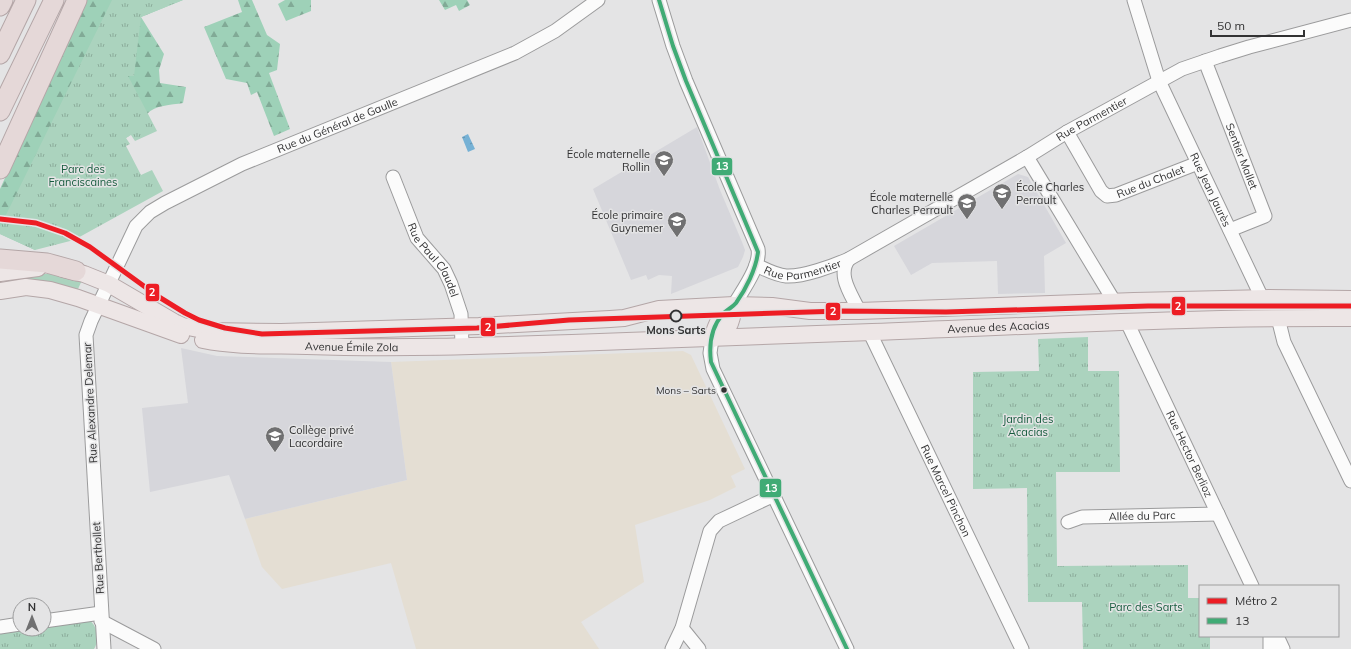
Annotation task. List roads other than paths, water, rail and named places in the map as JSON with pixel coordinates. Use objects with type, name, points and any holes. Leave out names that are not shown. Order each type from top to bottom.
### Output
[{"type":"highway","points":[[0,6],[3,0]]},
{"type":"highway","points":[[0,54],[26,0]]},
{"type":"highway","points":[[0,110],[54,0]]},
{"type":"highway","points":[[0,169],[77,0]]},
{"type":"highway","points":[[0,259],[47,263],[76,271]]},
{"type":"main road","name":"Avenue Émile Zola","points":[[0,273],[22,269],[47,268],[76,271],[109,284],[174,322],[183,326],[208,331],[257,332],[462,326],[616,319],[659,309],[734,305]]},
{"type":"main road","name":"Avenue Émile Zola","points":[[0,279],[22,269]]},
{"type":"main road","name":"Avenue Émile Zola","points":[[0,291],[20,288],[44,289],[70,296],[169,331],[210,341],[230,343],[365,348],[712,339]]},
{"type":"main road","name":"Avenue des Acacias","points":[[734,305],[772,306],[810,311],[859,311],[1114,301],[1263,298],[1351,299]]},
{"type":"main road","name":"Rue Jean Jaurès","points":[[1263,298],[1272,318]]},
{"type":"main road","points":[[1114,301],[1127,322]]},
{"type":"main road","points":[[712,339],[716,324],[721,316],[734,305]]},
{"type":"main road","points":[[859,311],[870,332]]},
{"type":"main road","name":"Avenue des Acacias","points":[[712,339],[1127,322],[1272,318],[1351,318]]},
{"type":"street","name":"Rue du Général de Gaulle","points":[[99,306],[136,226],[150,212],[164,203],[265,154],[514,53],[562,27],[598,0]]},
{"type":"street","points":[[659,0],[673,46],[686,81],[758,249],[756,265],[734,305]]},
{"type":"street","name":"Rue Jean Jaurès","points":[[1134,0],[1159,81],[1263,298]]},
{"type":"street","name":"Rue Parmentier","points":[[756,265],[780,275],[792,276],[833,266],[849,259],[1027,157],[1067,132],[1159,81],[1182,70],[1204,61],[1249,47],[1351,20]]},
{"type":"street","name":"Sentier Mallet","points":[[1204,61],[1265,216],[1230,230]]},
{"type":"street","name":"Rue du Chalet","points":[[1067,132],[1101,191],[1107,196],[1116,195],[1198,163]]},
{"type":"street","points":[[1027,157],[1114,301]]},
{"type":"street","name":"Rue Paul Claudel","points":[[393,177],[417,238],[444,269],[458,301],[461,314],[462,346]]},
{"type":"street","name":"Rue Parmentier","points":[[849,259],[844,267],[843,275],[859,311]]},
{"type":"street","name":"Rue Alexandre Delemar","points":[[96,503],[86,336],[91,321],[99,306]]},
{"type":"street","name":"Rue Jean Jaurès","points":[[1272,318],[1351,481]]},
{"type":"street","name":"Rue Hector Berlioz","points":[[1127,322],[1252,585]]},
{"type":"street","name":"Rue Marcel Pinchon","points":[[870,332],[1022,649]]},
{"type":"street","points":[[712,339],[710,353],[713,369],[847,649]]},
{"type":"street","points":[[672,649],[682,628],[710,531],[719,521],[774,495]]},
{"type":"street","name":"Rue Berthollet","points":[[96,503],[101,617],[104,649]]},
{"type":"street","name":"Allée du Parc","points":[[1068,522],[1082,517],[1218,514]]},
{"type":"street","points":[[52,620],[101,617],[154,649]]},
{"type":"street","points":[[0,627],[12,625]]},
{"type":"street","points":[[682,628],[699,649]]},
{"type":"street","points":[[1270,637],[1270,649]]},
{"type":"street","points":[[1277,637],[1283,649]]},
{"type":"water","points":[[468,134],[475,149],[468,152],[462,137]]},
{"type":"metro line","name":"2","points":[[0,219],[36,223],[65,233],[90,247],[159,297],[185,313],[199,320],[225,328],[262,334],[477,328],[569,320],[841,311],[946,312],[1148,306],[1351,306]]},
{"type":"place","name":"École maternelle Rollin","points":[[664,177]]},
{"type":"place","name":"École Charles Perrault","points":[[1002,210]]},
{"type":"place","name":"École maternelle Charles Perrault","points":[[967,220]]},
{"type":"place","name":"École primaire Guynemer","points":[[677,238]]},
{"type":"place","name":"Mons Sarts","points":[[676,316]]},
{"type":"place","name":"Mons – Sarts","points":[[724,390]]},
{"type":"place","name":"Collège privé Lacordaire","points":[[275,453]]},
{"type":"park label","name":"Parc des Franciscaines","points":[[83,175]]},
{"type":"park label","name":"Jardin des Acacias","points":[[1028,425]]},
{"type":"park label","name":"Parc des Sarts","points":[[1146,607]]}]
